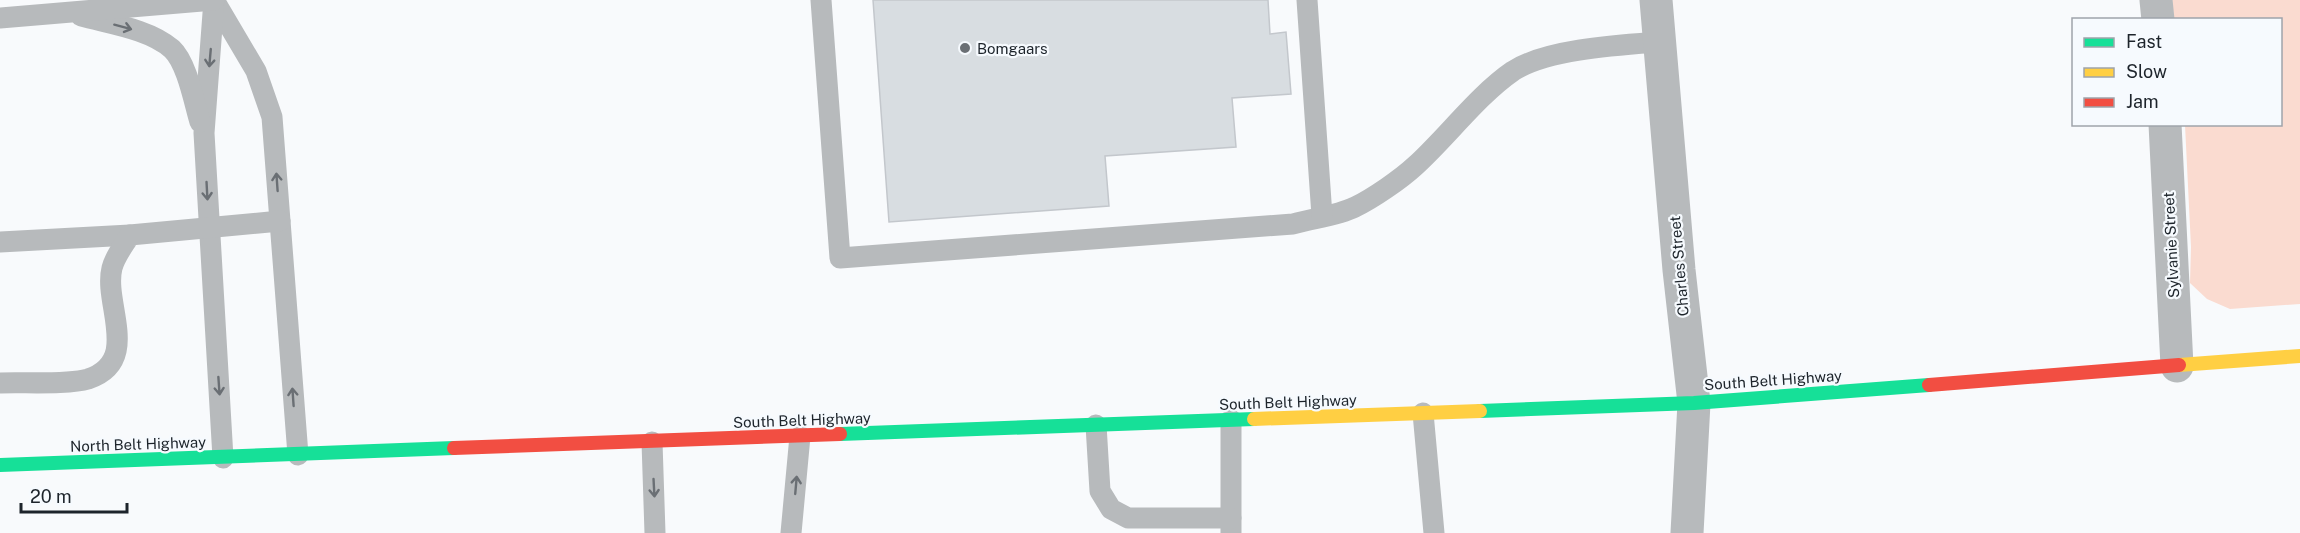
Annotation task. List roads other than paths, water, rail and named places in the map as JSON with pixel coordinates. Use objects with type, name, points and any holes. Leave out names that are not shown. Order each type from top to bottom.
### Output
[{"type":"main road","name":"South Belt Highway","points":[[276,456],[1694,403],[2300,356]]},
{"type":"main road","name":"North Belt Highway","points":[[0,465],[276,456]]},
{"type":"street","name":"Charles Street","points":[[1656,0],[1679,270],[1694,403],[1687,533]]},
{"type":"street","points":[[2156,0],[2158,18]]},
{"type":"street","name":"Sylvanie Street","points":[[2165,126],[2177,366]]},
{"type":"lane","points":[[0,18],[214,0]]},
{"type":"lane","points":[[214,0],[204,133],[223,458]]},
{"type":"lane","points":[[214,0],[256,71],[272,117],[298,455]]},
{"type":"lane","points":[[821,0],[840,258],[1293,224],[1354,207],[1414,167],[1467,113],[1514,71],[1552,57],[1594,48],[1660,42]]},
{"type":"lane","points":[[1307,0],[1322,216]]},
{"type":"lane","points":[[66,12],[142,33],[173,50],[186,73],[204,133]]},
{"type":"lane","points":[[0,242],[130,235],[280,221]]},
{"type":"lane","points":[[0,383],[87,379],[103,370],[115,358],[117,340],[112,270],[130,235]]},
{"type":"lane","points":[[1424,413],[1434,533]]},
{"type":"lane","points":[[1096,425],[1100,490],[1111,508],[1128,518],[1231,525],[1231,420]]},
{"type":"lane","points":[[791,533],[800,436]]},
{"type":"lane","points":[[652,442],[656,533]]},
{"type":"place","name":"Bomgaars","points":[[965,48]]}]
